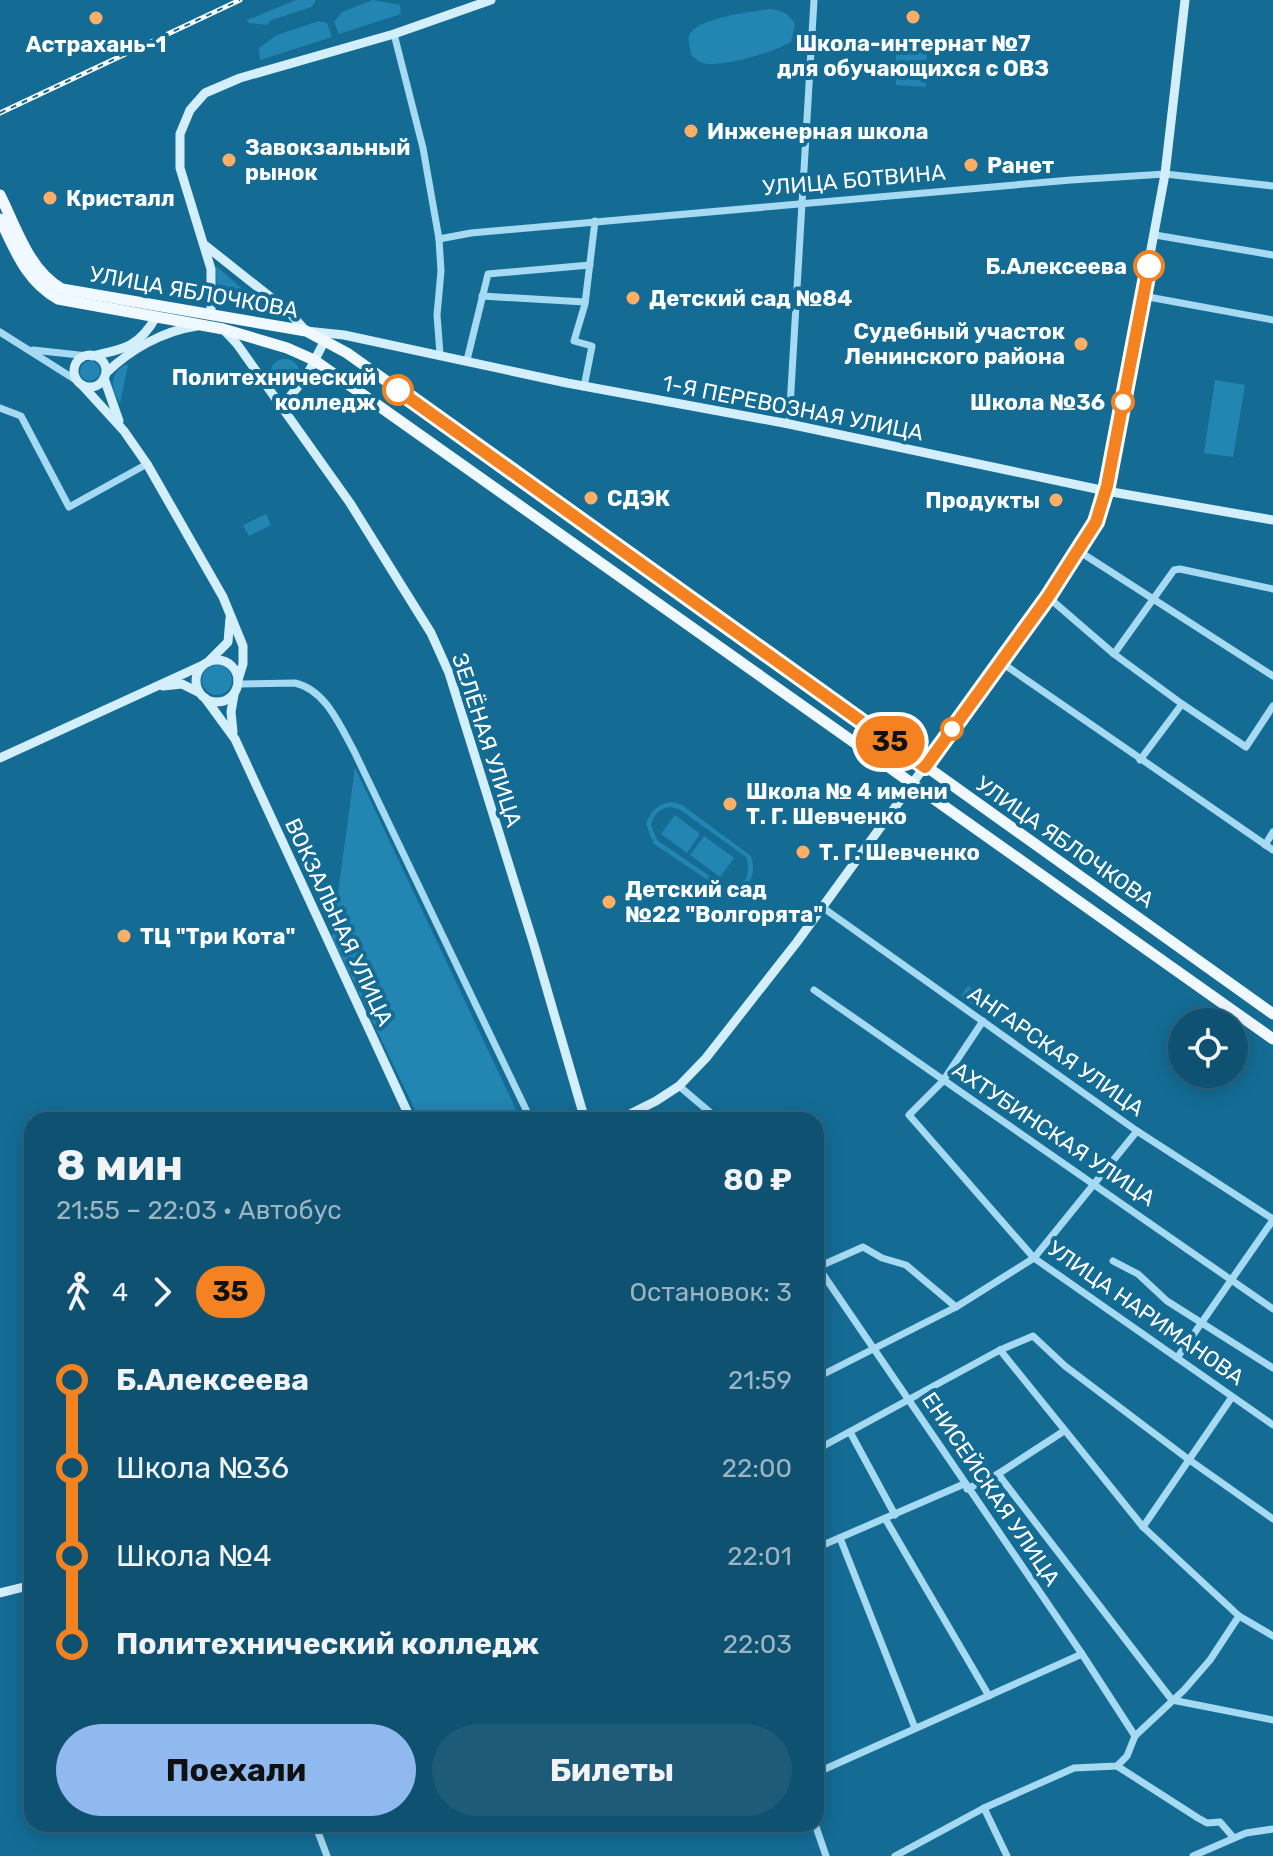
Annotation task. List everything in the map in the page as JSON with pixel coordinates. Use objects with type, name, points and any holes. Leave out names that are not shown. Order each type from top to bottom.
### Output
[{"type":"main road","points":[[211,313],[211,269],[180,168],[180,134],[190,110],[205,93],[240,78],[394,34],[491,0]]},
{"type":"main road","points":[[634,1112],[679,1086],[706,1058],[1002,663],[1096,522],[1106,491],[1155,235],[1185,0]]},
{"type":"main road","name":"УЛИЦА ЯБЛОЧКОВА","points":[[0,195],[32,259],[50,282],[74,291],[306,331],[347,353],[1273,1014]]},
{"type":"main road","name":"УЛИЦА ЯБЛОЧКОВА","points":[[0,219],[22,264],[44,291],[72,302],[223,329],[287,348],[314,360],[1273,1039]]},
{"type":"main road","points":[[206,246],[288,311],[306,331]]},
{"type":"main road","points":[[139,314],[143,336]]},
{"type":"main road","points":[[124,431],[81,384],[75,375],[75,366],[80,359],[127,347],[143,336],[156,317]]},
{"type":"main road","points":[[81,384],[95,387],[129,353],[167,333],[206,325]]},
{"type":"main road","name":"ЗЕЛЁНАЯ УЛИЦА","points":[[223,329],[350,503],[431,633],[449,673],[583,1112]]},
{"type":"main road","name":"1-Я ПЕРЕВОЗНАЯ УЛИЦА","points":[[306,331],[344,335],[440,354],[584,387],[789,424],[1106,491],[1273,520]]},
{"type":"main road","points":[[282,406],[294,393],[325,340]]},
{"type":"main road","points":[[90,356],[101,360],[112,405],[124,431]]},
{"type":"main road","name":"ВОКЗАЛЬНАЯ УЛИЦА","points":[[124,431],[147,464],[230,611],[243,646],[243,664],[231,719],[235,739]]},
{"type":"main road","points":[[203,696],[196,682],[205,664],[228,642],[230,611]]},
{"type":"main road","points":[[0,758],[205,664],[217,660],[235,670],[237,685],[223,701],[214,702],[184,684],[156,687]]},
{"type":"main road","name":"ВОКЗАЛЬНАЯ УЛИЦА","points":[[203,696],[235,739],[407,1112]]},
{"type":"main road","points":[[0,1593],[24,1587]]},
{"type":"street","points":[[789,424],[814,0]]},
{"type":"street","points":[[394,34],[423,148],[439,239],[441,271],[437,315],[440,354]]},
{"type":"street","name":"УЛИЦА БОТВИНА","points":[[439,239],[471,233],[802,202],[1165,174],[1273,186]]},
{"type":"street","points":[[584,387],[592,346],[574,341],[585,302],[595,221]]},
{"type":"street","points":[[1155,235],[1273,255]]},
{"type":"street","points":[[467,360],[488,274],[590,265]]},
{"type":"street","points":[[482,296],[585,302]]},
{"type":"street","points":[[1143,296],[1273,320]]},
{"type":"street","points":[[0,332],[81,384]]},
{"type":"street","points":[[30,350],[90,356]]},
{"type":"street","points":[[0,408],[21,416],[69,507],[147,464]]},
{"type":"street","points":[[1077,550],[1273,676]]},
{"type":"street","points":[[1114,654],[1174,570],[1273,589]]},
{"type":"street","points":[[1048,597],[1114,654],[1246,747],[1273,706]]},
{"type":"street","points":[[1002,663],[1273,850]]},
{"type":"street","points":[[237,685],[304,685],[332,713],[354,751],[527,1112]]},
{"type":"street","points":[[1140,760],[1182,704]]},
{"type":"street","points":[[1265,845],[1273,832]]},
{"type":"street","name":"АНГАРСКАЯ УЛИЦА","points":[[822,907],[1137,1131],[1273,1220]]},
{"type":"street","name":"АХТУБИНСКАЯ УЛИЦА","points":[[814,990],[1273,1309]]},
{"type":"street","points":[[943,1081],[983,1021]]},
{"type":"street","name":"УЛИЦА НАРИМАНОВА","points":[[943,1081],[909,1115],[1034,1258],[1273,1425]]},
{"type":"street","points":[[679,1086],[710,1112]]},
{"type":"street","points":[[824,1374],[956,1307],[1034,1258],[1137,1131]]},
{"type":"street","points":[[1177,1358],[1273,1220]]},
{"type":"street","points":[[824,1263],[863,1247],[882,1258],[906,1265],[956,1307]]},
{"type":"street","points":[[1113,1261],[1138,1274],[1167,1301],[1273,1368]]},
{"type":"street","name":"ЕНИСЕЙСКАЯ УЛИЦА","points":[[824,1276],[1135,1736]]},
{"type":"street","points":[[824,1446],[1000,1350],[1033,1336],[1065,1366],[1273,1519]]},
{"type":"street","points":[[1000,1350],[1143,1527],[1239,1616],[1273,1636]]},
{"type":"street","points":[[1143,1527],[1232,1397]]},
{"type":"street","points":[[824,1545],[998,1474],[1064,1431]]},
{"type":"street","points":[[850,1432],[895,1515]]},
{"type":"street","points":[[998,1474],[1172,1700],[1273,1720]]},
{"type":"street","points":[[886,1520],[989,1696]]},
{"type":"street","points":[[840,1538],[915,1728]]},
{"type":"street","points":[[1117,1766],[1127,1756],[1135,1736],[1210,1660],[1239,1616]]},
{"type":"street","points":[[824,1769],[1082,1654]]},
{"type":"street","points":[[895,1856],[984,1808],[1074,1768],[1117,1766],[1207,1823],[1220,1822],[1233,1837]]},
{"type":"street","points":[[984,1808],[1007,1856]]},
{"type":"street","points":[[1193,1856],[1233,1837],[1273,1829]]},
{"type":"street","points":[[318,1832],[327,1856]]},
{"type":"street","points":[[818,1832],[826,1856]]},
{"type":"shaded area","points":[[296,0],[316,0],[312,7],[271,20],[267,25],[249,23],[247,20]]},
{"type":"shaded area","points":[[373,0],[400,5],[401,14],[339,34],[334,22],[342,12]]},
{"type":"shaded area","points":[[769,9],[784,13],[795,24],[791,42],[761,54],[722,63],[703,63],[692,56],[689,36],[693,30],[712,20]]},
{"type":"shaded area","points":[[319,21],[327,23],[332,37],[260,60],[259,48],[277,35]]},
{"type":"shaded area","points":[[902,46],[927,47],[926,87],[896,85],[896,55]]},
{"type":"shaded area","points":[[216,266],[247,293],[217,289]]},
{"type":"shaded area","points":[[285,359],[291,360],[299,368],[299,380],[291,388],[285,389],[279,388],[271,380],[270,374],[271,368],[279,360]]},
{"type":"shaded area","points":[[90,361],[97,364],[100,371],[97,378],[90,381],[83,378],[80,371],[83,364]]},
{"type":"shaded area","points":[[128,365],[120,403],[113,382],[116,372]]},
{"type":"shaded area","points":[[1215,380],[1245,385],[1233,457],[1204,453]]},
{"type":"shaded area","points":[[266,514],[271,525],[249,536],[243,525]]},
{"type":"shaded area","points":[[217,665],[223,666],[231,674],[231,686],[223,694],[217,695],[211,694],[203,686],[202,680],[203,674],[211,666]]},
{"type":"shaded area","points":[[355,768],[517,1112],[416,1112],[332,937]]},
{"type":"shaded area","points":[[672,802],[682,805],[751,856],[752,876],[746,886],[727,893],[654,844],[646,824],[655,809]],"holes":[[[667,808],[679,809],[746,857],[748,874],[743,882],[727,888],[657,840],[651,825],[655,815]]]},
{"type":"shaded area","points":[[675,815],[700,834],[687,853],[661,834]]},
{"type":"shaded area","points":[[704,836],[734,858],[720,877],[690,855]]},
{"type":"shaded area","points":[[968,986],[992,1002],[985,1013],[961,996]]},
{"type":"railway","points":[[0,113],[240,0]]},
{"type":"bus line","name":"35","points":[[398,390],[925,767],[1002,663],[1096,522],[1107,486],[1149,266]]},
{"type":"place","name":"Школа-интернат №7 для обучающихся с ОВЗ","points":[[913,17]]},
{"type":"place","name":"Астрахань-1","points":[[96,18]]},
{"type":"place","name":"Инженерная школа","points":[[691,131]]},
{"type":"place","name":"Завокзальный рынок","points":[[229,160]]},
{"type":"place","name":"Ранет","points":[[971,165]]},
{"type":"place","name":"Кристалл","points":[[50,198]]},
{"type":"place","name":"Б.Алексеева","points":[[1149,266]]},
{"type":"place","name":"Детский сад №84","points":[[633,298]]},
{"type":"place","name":"Судебный участок Ленинского района","points":[[1081,344]]},
{"type":"place","name":"Политехнический колледж","points":[[398,390]]},
{"type":"place","name":"Школа №36","points":[[1123,402]]},
{"type":"place","name":"СДЭК","points":[[591,498]]},
{"type":"place","name":"Продукты","points":[[1056,500]]},
{"type":"place","name":"Школа № 4 имени Т. Г. Шевченко","points":[[730,804]]},
{"type":"place","name":"Т. Г. Шевченко","points":[[803,852]]},
{"type":"place","name":"Детский сад №22 \"Волгорята\"","points":[[609,902]]},
{"type":"place","name":"ТЦ \"Три Кота\"","points":[[124,936]]}]
